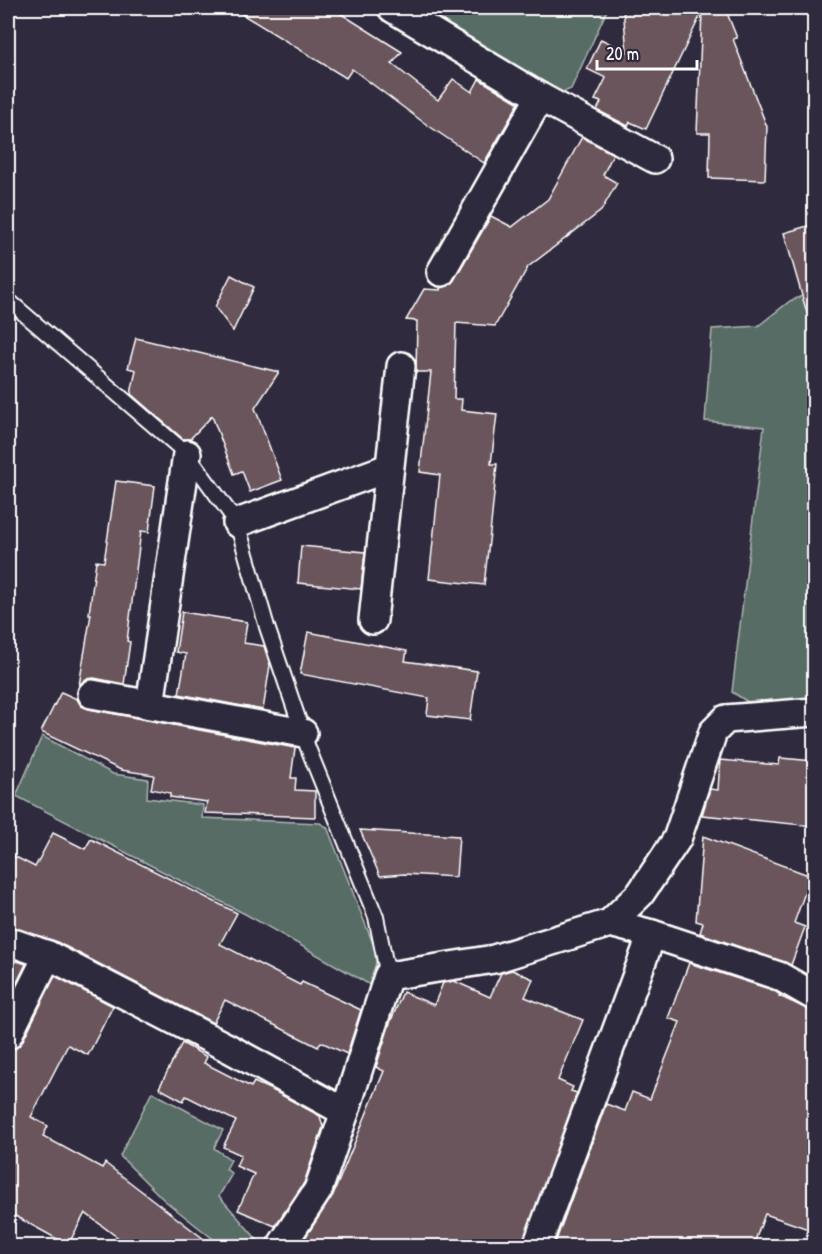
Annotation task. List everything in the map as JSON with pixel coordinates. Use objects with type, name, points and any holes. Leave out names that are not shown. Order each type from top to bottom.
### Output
[{"type":"street","points":[[392,8],[540,97],[655,159]]},
{"type":"street","points":[[441,272],[540,97]]},
{"type":"street","points":[[373,620],[401,366]]},
{"type":"street","points":[[150,705],[187,454]]},
{"type":"street","points":[[237,523],[388,468]]},
{"type":"street","points":[[92,694],[303,734]]},
{"type":"street","points":[[281,1246],[318,1190],[388,976],[494,959],[610,923],[640,894],[677,839],[713,732],[726,719],[814,712]]},
{"type":"street","points":[[610,923],[652,934],[779,976],[814,996]]},
{"type":"street","points":[[537,1246],[652,934]]},
{"type":"street","points":[[8,941],[48,955],[230,1049],[345,1112]]},
{"type":"street","points":[[8,1035],[48,955]]},
{"type":"lane","points":[[8,300],[187,454],[237,523],[267,627],[303,734],[376,917],[388,976]]},
{"type":"green space","points":[[414,8],[608,8],[571,89],[557,95]]},
{"type":"green space","points":[[814,291],[814,698],[751,704],[732,692],[764,427],[705,421],[712,329],[758,326],[790,301]]},
{"type":"green space","points":[[42,736],[113,774],[148,779],[147,798],[203,805],[202,818],[320,823],[327,827],[374,946],[376,961],[372,986],[247,915],[16,796]]},
{"type":"green space","points":[[152,1092],[223,1130],[214,1148],[231,1160],[226,1169],[232,1174],[219,1196],[261,1244],[259,1246],[222,1246],[164,1200],[120,1156]]},
{"type":"building","points":[[232,8],[332,8],[402,52],[392,64],[438,100],[453,79],[472,92],[479,79],[519,103],[484,163],[423,122],[352,69],[346,78]]},
{"type":"building","points":[[623,8],[725,8],[737,38],[733,39],[767,127],[765,180],[709,178],[710,133],[697,133],[702,12],[646,129],[630,122],[628,126],[597,110],[601,102],[595,100],[606,78],[587,69],[601,39],[627,52]]},
{"type":"building","points":[[582,137],[613,154],[603,175],[617,183],[601,211],[528,267],[495,326],[456,323],[454,399],[462,399],[461,410],[497,414],[491,464],[497,464],[491,524],[484,585],[429,579],[440,475],[420,472],[431,372],[416,372],[417,321],[406,320],[424,289],[440,290],[454,280],[491,216],[512,227],[548,199]]},
{"type":"building","points":[[814,224],[814,312],[807,313],[784,233]]},
{"type":"building","points":[[231,275],[254,287],[233,331],[215,307]]},
{"type":"building","points":[[136,338],[279,372],[255,408],[282,480],[250,492],[242,471],[234,474],[212,416],[190,439],[183,439],[131,394],[136,370],[128,368]]},
{"type":"building","points":[[116,481],[155,486],[149,532],[141,531],[124,684],[94,678],[86,679],[79,685],[91,614],[89,614],[96,561],[104,562]]},
{"type":"building","points":[[301,546],[365,552],[361,589],[298,583]]},
{"type":"building","points":[[182,612],[247,622],[244,643],[264,646],[270,665],[263,710],[179,694],[186,654],[176,652]]},
{"type":"building","points":[[308,632],[407,651],[405,661],[477,671],[470,720],[427,715],[429,698],[300,674]]},
{"type":"building","points":[[61,692],[77,699],[81,706],[89,709],[295,748],[291,778],[296,778],[295,790],[315,791],[315,817],[205,813],[207,802],[170,797],[170,793],[151,789],[154,775],[121,770],[41,732]]},
{"type":"building","points":[[780,758],[814,761],[813,826],[702,815],[710,789],[718,790],[720,760],[779,765]]},
{"type":"building","points":[[360,830],[459,836],[456,877],[404,874],[380,876]]},
{"type":"building","points":[[53,833],[85,849],[91,839],[237,913],[220,944],[300,985],[302,982],[361,1010],[347,1054],[321,1042],[318,1047],[225,1000],[213,1023],[55,941],[8,926],[8,853],[35,867]]},
{"type":"building","points":[[703,836],[811,876],[794,923],[805,927],[791,965],[700,933],[703,923],[696,921]]},
{"type":"building","points":[[8,958],[26,964],[8,1001]]},
{"type":"building","points":[[689,963],[773,990],[779,996],[814,1012],[814,1231],[765,1214],[753,1246],[554,1246],[606,1104],[625,1111],[632,1092],[650,1099],[680,1022],[668,1018]]},
{"type":"building","points":[[512,970],[533,979],[525,997],[583,1020],[558,1080],[573,1087],[571,1091],[577,1093],[522,1246],[313,1246],[303,1241],[333,1195],[384,1071],[376,1067],[403,992],[434,1005],[443,983],[454,981],[490,997],[501,973]]},
{"type":"building","points":[[55,976],[113,1006],[88,1055],[68,1045],[31,1117],[48,1126],[43,1136],[102,1168],[105,1163],[213,1246],[129,1246],[85,1213],[68,1245],[8,1212],[8,1051],[16,1048],[22,1042]]},
{"type":"building","points":[[182,1043],[207,1057],[204,1063],[251,1087],[254,1082],[276,1092],[320,1116],[323,1127],[304,1183],[275,1226],[238,1210],[254,1174],[236,1166],[241,1155],[223,1147],[236,1121],[186,1096],[183,1101],[159,1088]]}]
